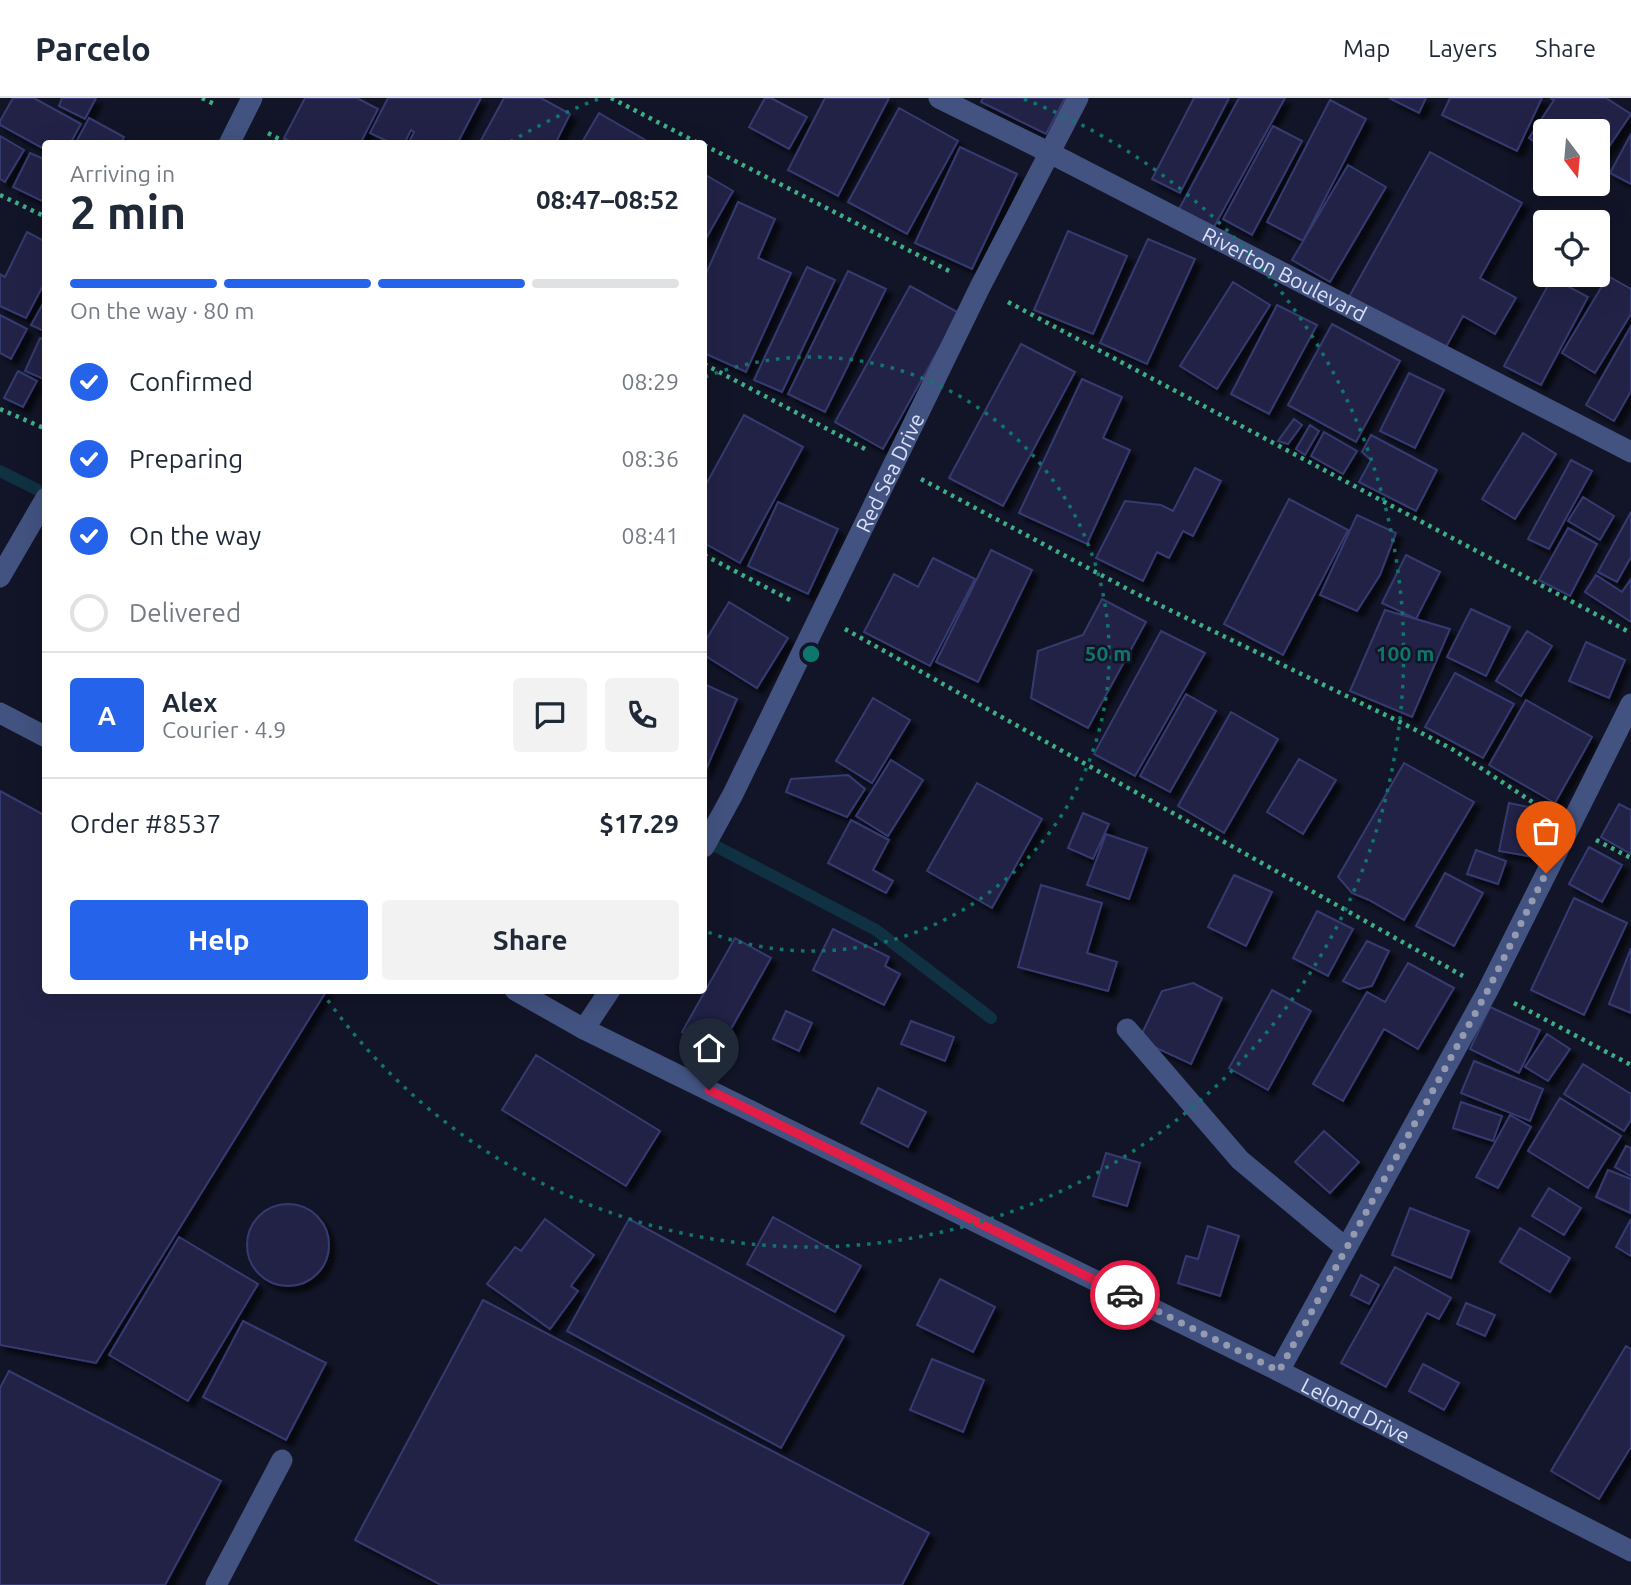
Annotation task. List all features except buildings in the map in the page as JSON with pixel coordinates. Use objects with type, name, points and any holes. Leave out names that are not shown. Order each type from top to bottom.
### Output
[{"type":"street","points":[[231,140],[252,98]]},
{"type":"street","name":"Riverton Boulevard","points":[[939,98],[1631,452]]},
{"type":"street","name":"Red Sea Drive","points":[[707,842],[733,794],[980,287],[1078,98]]},
{"type":"street","points":[[0,577],[42,505]]},
{"type":"street","points":[[1279,1371],[1488,990],[1631,704]]},
{"type":"street","points":[[0,713],[42,735]]},
{"type":"street","name":"Lelond Drive","points":[[522,994],[584,1028],[1279,1371],[1631,1551]]},
{"type":"street","points":[[584,1028],[607,994]]},
{"type":"street","points":[[1127,1029],[1240,1160],[1346,1248]]},
{"type":"street","points":[[216,1585],[282,1460]]},
{"type":"path","points":[[611,98],[694,140]]},
{"type":"path","points":[[707,147],[980,287],[1631,633]]},
{"type":"path","points":[[0,195],[42,215]]},
{"type":"path","points":[[707,366],[1135,593],[1452,749],[1569,825],[1631,858]]},
{"type":"path","points":[[0,409],[42,427]]},
{"type":"path","points":[[707,557],[820,615],[1488,990],[1631,1065]]},
{"type":"waterway","points":[[0,471],[42,492]]},
{"type":"waterway","points":[[707,842],[876,930],[991,1018]]},
{"type":"way so far","points":[[1125,1295],[1279,1371],[1488,990],[1546,873]]},
{"type":"route","points":[[709,1090],[1125,1295]]}]
